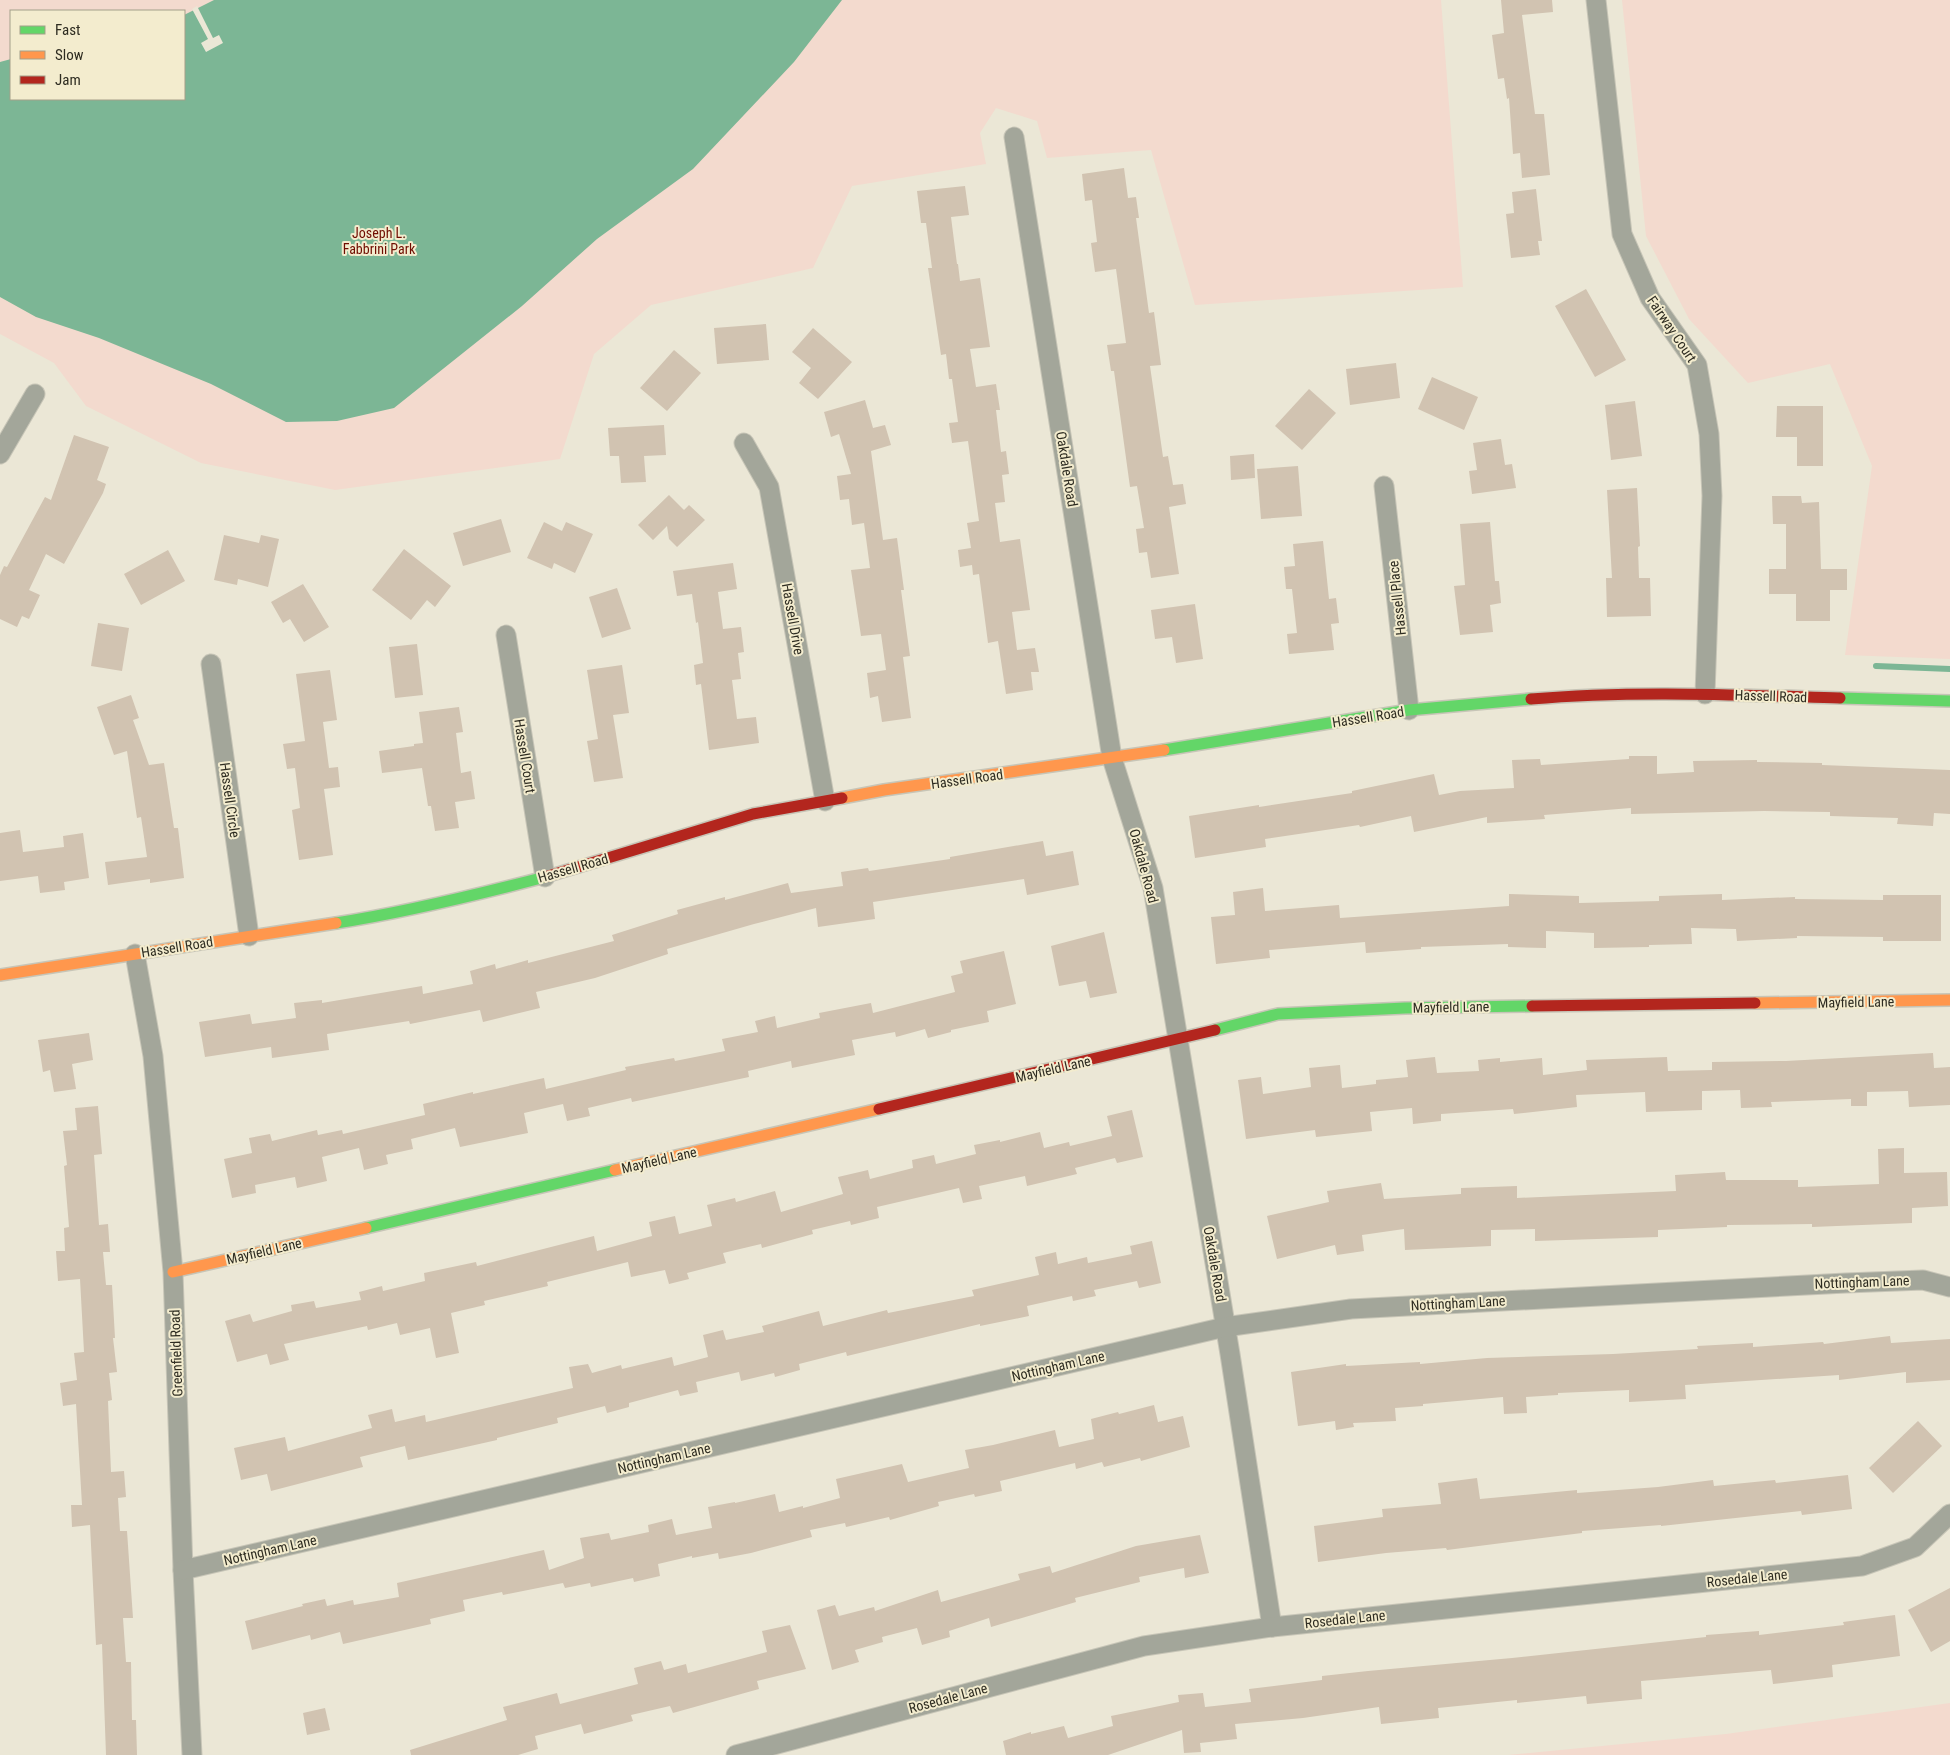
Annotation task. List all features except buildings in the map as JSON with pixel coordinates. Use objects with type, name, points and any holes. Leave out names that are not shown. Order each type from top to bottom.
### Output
[{"type":"street","name":"Fairway Court","points":[[1596,0],[1622,234],[1650,298],[1697,364],[1709,434],[1712,496],[1705,694]]},
{"type":"street","name":"Oakdale Road","points":[[1014,136],[1112,758],[1153,888],[1272,1627]]},
{"type":"street","points":[[0,454],[35,394]]},
{"type":"street","name":"Hassell Drive","points":[[744,443],[769,487],[825,801]]},
{"type":"street","name":"Hassell Place","points":[[1384,486],[1409,710]]},
{"type":"street","name":"Hassell Court","points":[[506,635],[545,877]]},
{"type":"street","name":"Hassell Circle","points":[[211,664],[249,936]]},
{"type":"street","name":"Hassell Road","points":[[0,975],[380,916],[545,877],[753,814],[884,790],[1112,758],[1409,710],[1566,696],[1705,694],[1950,701]]},
{"type":"street","name":"Greenfield Road","points":[[135,954],[153,1056],[173,1272],[183,1570],[192,1755]]},
{"type":"street","name":"Mayfield Lane","points":[[173,1272],[1177,1040],[1278,1014],[1415,1008],[1950,1000]]},
{"type":"street","name":"Nottingham Lane","points":[[183,1570],[1225,1327],[1351,1309],[1856,1282],[1923,1280],[1950,1287]]},
{"type":"street","name":"Rosedale Lane","points":[[736,1755],[1144,1646],[1272,1627],[1862,1566],[1915,1547],[1950,1514]]},
{"type":"green space","name":"Joseph L. Fabbrini Park","points":[[0,0],[1441,0],[1463,287],[1195,305],[1151,150],[1047,158],[1037,121],[996,108],[980,133],[986,164],[852,186],[813,268],[651,305],[594,354],[560,459],[335,490],[201,463],[86,406],[54,363],[0,334]]},
{"type":"green space","points":[[1622,0],[1950,0],[1950,659],[1845,655],[1872,466],[1830,364],[1748,383],[1689,319],[1646,236]]},
{"type":"green space","points":[[1950,1703],[1950,1755],[1508,1755],[1726,1734]]},
{"type":"shaded area","name":"Joseph L. Fabbrini Park","points":[[214,0],[842,0],[794,62],[693,169],[597,239],[522,306],[394,408],[337,421],[286,422],[211,384],[99,338],[36,317],[0,297],[0,62],[10,59],[10,100],[185,100],[185,14]]},
{"type":"pier","points":[[197,6],[213,38],[219,35],[223,43],[206,52],[201,43],[208,39],[192,9]]},
{"type":"waterway","points":[[1876,666],[1950,669]]},
{"type":"traffic: fast","points":[[1840,698],[1950,701]]},
{"type":"traffic: fast","points":[[1164,750],[1409,710],[1531,699]]},
{"type":"traffic: fast","points":[[336,923],[441,903],[545,877]]},
{"type":"traffic: fast","points":[[1215,1030],[1278,1014],[1405,1008],[1532,1006]]},
{"type":"traffic: fast","points":[[366,1228],[615,1170]]},
{"type":"traffic: slow","points":[[842,798],[884,790],[1164,750]]},
{"type":"traffic: slow","points":[[0,975],[336,923]]},
{"type":"traffic: slow","points":[[1755,1003],[1950,1000]]},
{"type":"traffic: slow","points":[[615,1170],[879,1109]]},
{"type":"traffic: slow","points":[[173,1272],[366,1228]]},
{"type":"traffic: jam","points":[[1531,699],[1646,694],[1840,698]]},
{"type":"traffic: jam","points":[[545,877],[753,814],[842,798]]},
{"type":"traffic: jam","points":[[1532,1006],[1755,1003]]},
{"type":"traffic: jam","points":[[879,1109],[1215,1030]]}]
